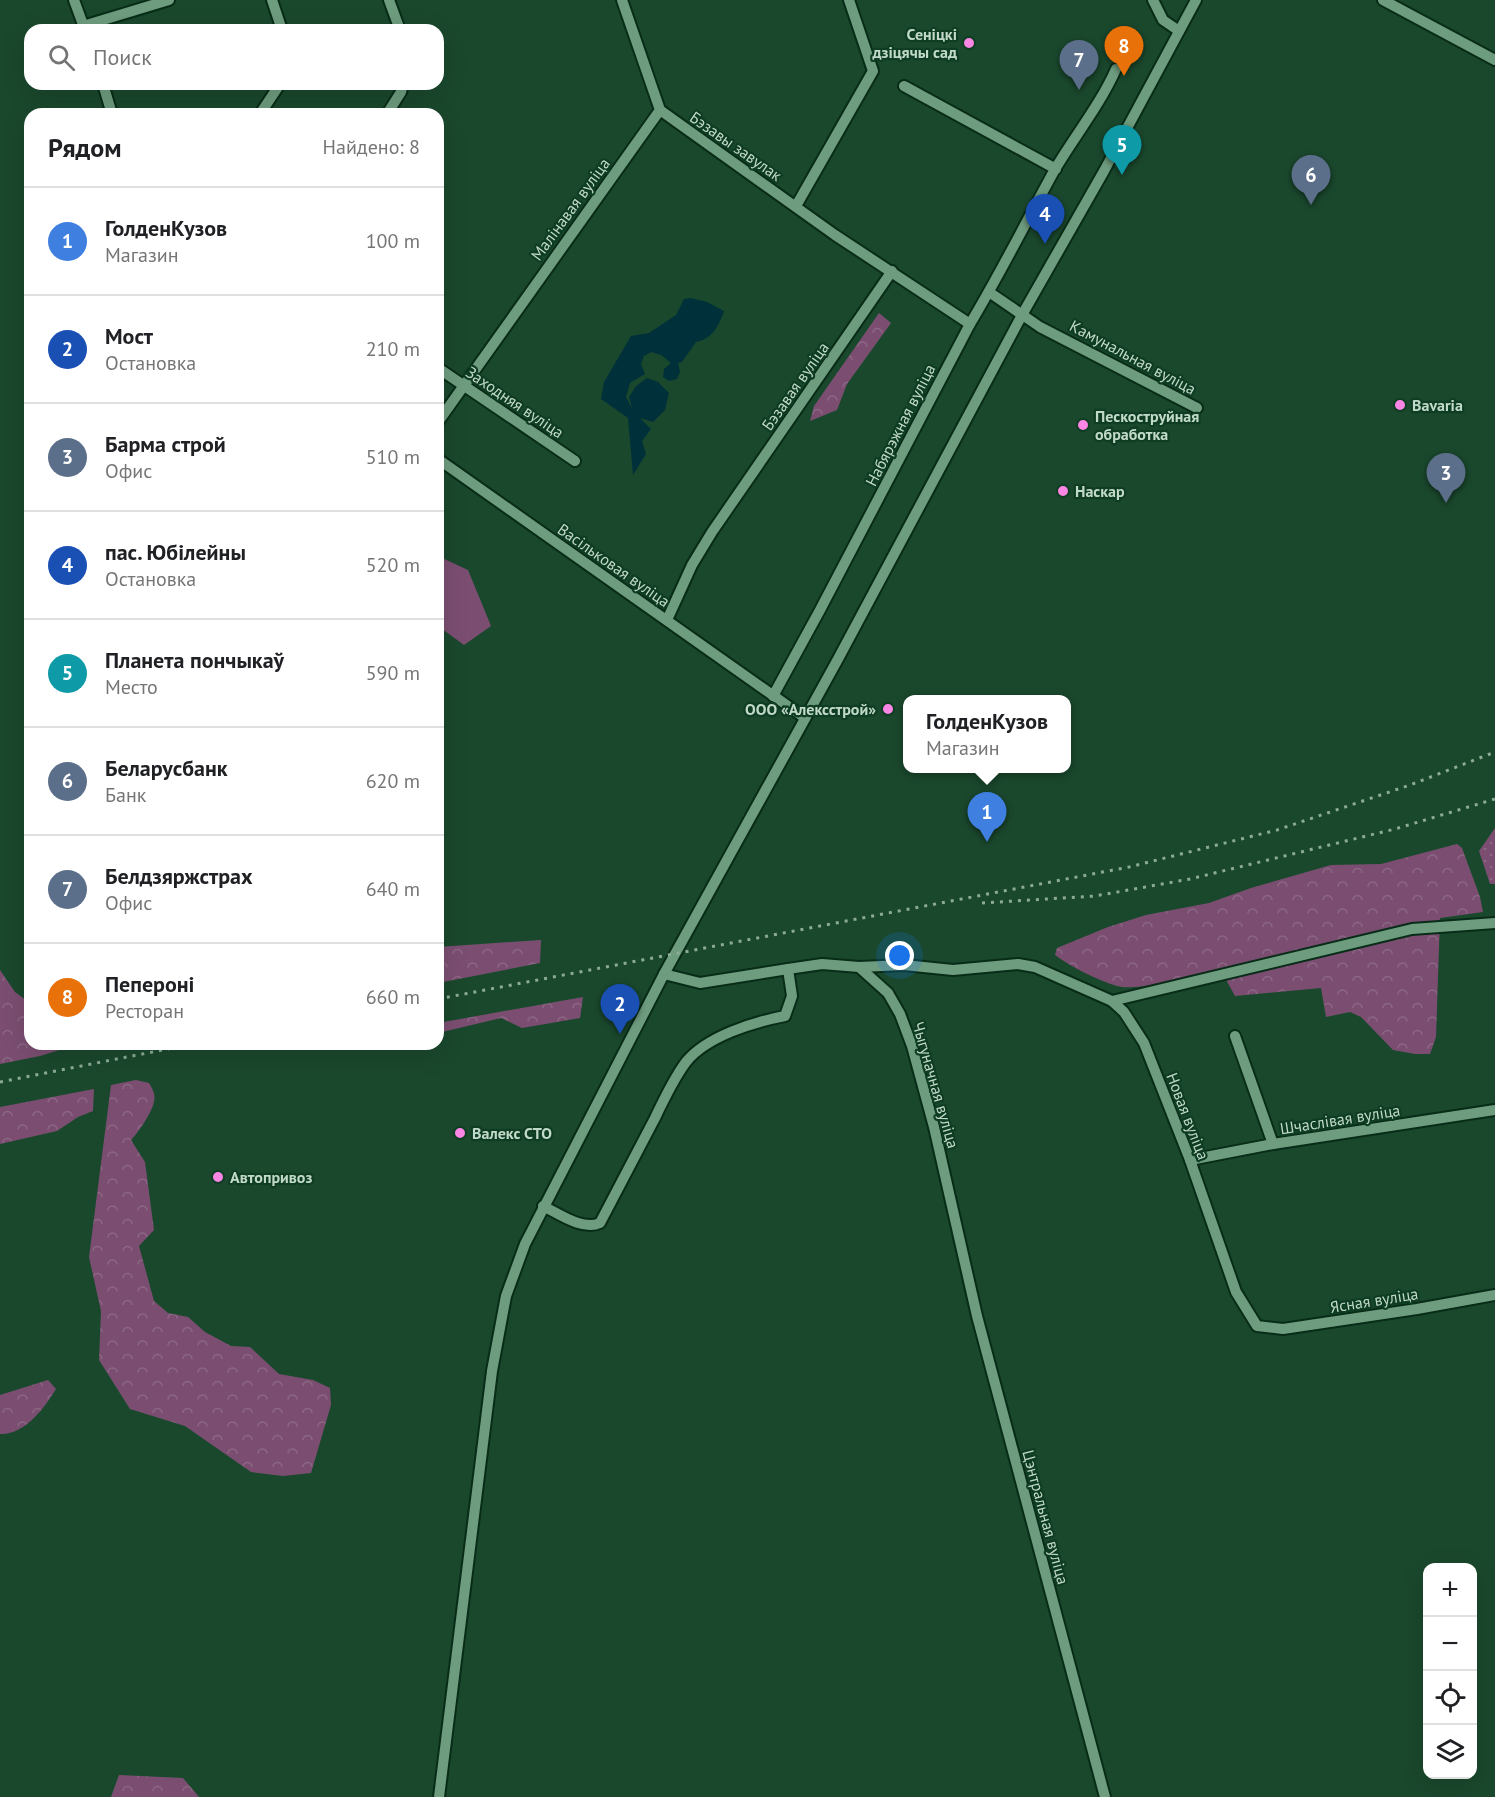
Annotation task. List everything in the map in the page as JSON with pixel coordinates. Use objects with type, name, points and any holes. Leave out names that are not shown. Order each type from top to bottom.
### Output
[{"type":"street","points":[[74,0],[83,24]]},
{"type":"street","points":[[96,24],[169,0]]},
{"type":"street","points":[[272,0],[280,24]]},
{"type":"street","points":[[389,0],[398,24]]},
{"type":"street","points":[[622,0],[660,110]]},
{"type":"street","points":[[849,0],[873,71],[796,206],[835,235],[970,324]]},
{"type":"street","points":[[1153,0],[1163,21],[1179,31]]},
{"type":"street","points":[[439,1797],[492,1371],[499,1329],[514,1272],[543,1206],[664,974],[806,718],[1022,315],[1104,171],[1196,0]]},
{"type":"street","points":[[1383,0],[1495,60]]},
{"type":"street","name":"Набярэжная вуліца","points":[[772,696],[820,610],[970,324],[1056,169],[1109,85],[1116,69]]},
{"type":"street","points":[[904,86],[1056,169]]},
{"type":"street","points":[[105,90],[110,108]]},
{"type":"street","points":[[264,108],[276,90]]},
{"type":"street","points":[[391,108],[402,90]]},
{"type":"street","name":"Бэзавы завулак","points":[[660,110],[796,206]]},
{"type":"street","name":"Малінавая вуліца","points":[[444,414],[660,110]]},
{"type":"street","name":"Бэзавая вуліца","points":[[667,620],[692,565],[712,531],[892,271]]},
{"type":"street","name":"Камунальная вуліца","points":[[989,292],[1040,327],[1197,408]]},
{"type":"street","name":"Заходняя вуліца","points":[[444,372],[575,461]]},
{"type":"street","name":"Васільковая вуліца","points":[[444,463],[806,718]]},
{"type":"street","points":[[1112,1001],[1412,928],[1495,922]]},
{"type":"street","points":[[664,974],[700,983],[822,964],[858,967]]},
{"type":"street","name":"Новая вуліца","points":[[858,967],[904,965],[953,970],[1018,964],[1035,967],[1112,1001],[1124,1012],[1144,1043],[1190,1160],[1236,1292],[1257,1326]]},
{"type":"street","name":"Чыгуначная вуліца","points":[[858,967],[888,993],[900,1014],[912,1046],[934,1127],[960,1245]]},
{"type":"street","points":[[543,1206],[584,1225],[592,1227],[600,1223],[663,1102],[687,1062],[709,1044],[738,1029],[785,1017],[792,996],[788,969]]},
{"type":"street","points":[[1236,1036],[1273,1144]]},
{"type":"street","name":"Шчаслівая вуліца","points":[[1190,1160],[1273,1144],[1495,1110]]},
{"type":"street","name":"Цэнтральная вуліца","points":[[960,1245],[1105,1797]]},
{"type":"street","name":"Ясная вуліца","points":[[1257,1326],[1283,1329],[1495,1295]]},
{"type":"green space","points":[[879,313],[891,323],[847,384],[837,410],[810,421],[814,406]]},
{"type":"green space","points":[[444,559],[468,570],[491,626],[464,645],[444,630]]},
{"type":"green space","points":[[1495,828],[1495,884],[1490,884],[1479,851]]},
{"type":"green space","points":[[1457,844],[1462,848],[1480,897],[1483,912],[1440,918],[1436,1037],[1430,1054],[1393,1050],[1361,1017],[1350,1012],[1326,1017],[1321,988],[1235,996],[1224,976],[1217,970],[1152,985],[1117,986],[1093,977],[1055,955],[1057,948],[1108,927],[1146,915],[1209,903],[1251,888],[1331,865],[1381,864]]},
{"type":"green space","points":[[541,940],[540,963],[444,982],[444,947]]},
{"type":"green space","points":[[0,970],[15,992],[24,999],[24,1050],[59,1050],[0,1064]]},
{"type":"green space","points":[[583,997],[580,1018],[522,1028],[501,1018],[444,1032],[444,1022]]},
{"type":"green space","points":[[136,1080],[149,1083],[154,1096],[148,1116],[131,1140],[145,1162],[154,1230],[139,1246],[154,1301],[168,1313],[188,1317],[205,1332],[231,1346],[250,1347],[279,1374],[313,1380],[330,1388],[331,1405],[311,1473],[283,1476],[251,1472],[185,1426],[130,1409],[99,1360],[101,1311],[89,1257],[111,1085]]},
{"type":"green space","points":[[94,1089],[93,1111],[78,1117],[57,1131],[0,1144],[0,1107]]},
{"type":"green space","points":[[48,1380],[56,1389],[40,1412],[18,1430],[0,1434],[0,1395]]},
{"type":"green space","points":[[119,1775],[183,1778],[199,1797],[111,1797]]},
{"type":"water","points":[[691,298],[707,302],[724,311],[714,331],[706,338],[696,342],[682,362],[678,363],[680,372],[677,379],[669,381],[663,377],[664,369],[671,363],[661,355],[651,352],[644,356],[641,364],[645,374],[630,383],[626,397],[632,408],[629,397],[636,386],[647,378],[658,382],[669,393],[665,410],[653,422],[640,418],[651,429],[642,441],[646,454],[633,475],[628,418],[601,399],[604,382],[631,336],[649,333],[676,315],[684,299]]},
{"type":"railway","points":[[444,998],[1129,867],[1277,830],[1410,785],[1495,752]]},
{"type":"railway","points":[[982,903],[1095,896],[1190,879],[1395,829],[1495,799]]},
{"type":"railway","points":[[0,1082],[163,1050]]},
{"type":"place","name":"Сеніцкі дзіцячы сад","points":[[969,43]]},
{"type":"place","name":"Пепероні","points":[[1124,76]]},
{"type":"place","name":"Белдзяржстрах","points":[[1079,90]]},
{"type":"place","name":"Планета пончыкаў","points":[[1122,175]]},
{"type":"place","name":"Беларусбанк","points":[[1311,205]]},
{"type":"place","name":"пас. Юбілейны","points":[[1045,244]]},
{"type":"place","name":"Bavaria","points":[[1400,405]]},
{"type":"place","name":"Пескоструйная обработка","points":[[1083,425]]},
{"type":"place","name":"Наскар","points":[[1063,491]]},
{"type":"place","name":"Барма строй","points":[[1446,503]]},
{"type":"place","name":"ООО «Алексстрой»","points":[[888,709]]},
{"type":"place","name":"ГолденКузов","points":[[987,842]]},
{"type":"place","name":"Мост","points":[[620,1034]]},
{"type":"place","name":"Валекс СТО","points":[[460,1133]]},
{"type":"place","name":"Автопривоз","points":[[218,1177]]}]
